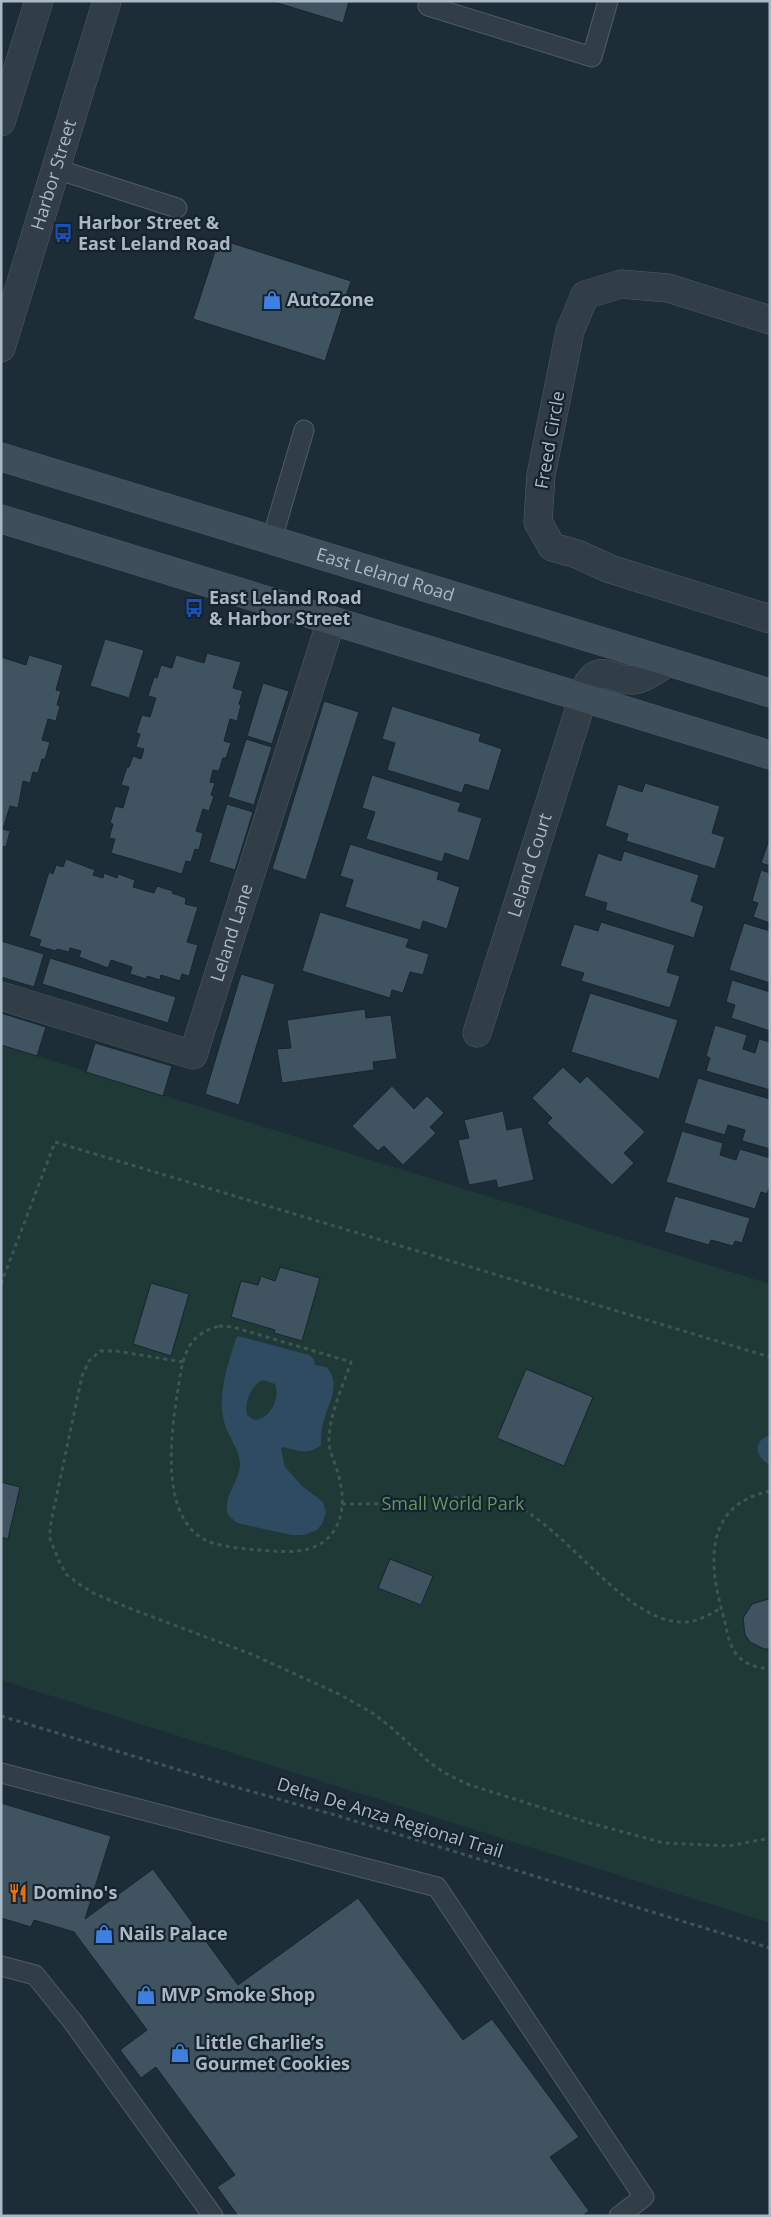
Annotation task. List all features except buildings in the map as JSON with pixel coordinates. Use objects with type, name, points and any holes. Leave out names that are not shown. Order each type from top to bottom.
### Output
[{"type":"main road","name":"East Leland Road","points":[[1,457],[770,693]]},
{"type":"main road","points":[[1,519],[770,755]]},
{"type":"street","points":[[1,122],[8,78],[39,1]]},
{"type":"street","name":"Harbor Street","points":[[1,348],[107,1]]},
{"type":"street","name":"Freed Circle","points":[[770,320],[668,288],[621,284],[585,295],[570,331],[541,475],[538,522],[552,547],[578,554],[610,569],[770,618]]},
{"type":"street","name":"Leland Lane","points":[[1,996],[193,1055],[330,621]]},
{"type":"street","name":"Leland Court","points":[[477,1033],[582,698],[590,679],[598,674],[608,674],[632,680],[669,662]]},
{"type":"lane","points":[[429,1],[428,6],[592,57],[608,1]]},
{"type":"lane","points":[[56,169],[177,208]]},
{"type":"lane","points":[[272,539],[304,430]]},
{"type":"lane","points":[[1,1773],[437,1887],[644,2197],[619,2216]]},
{"type":"lane","points":[[1,1966],[35,1975],[73,2022],[213,2216]]},
{"type":"path","points":[[1,1284],[55,1142],[770,1358]]},
{"type":"path","points":[[219,1326],[232,1327],[351,1362],[332,1419],[329,1440],[329,1449],[342,1490],[342,1504],[339,1521],[330,1536],[323,1542],[303,1551],[274,1551],[227,1545],[202,1538],[191,1529],[179,1506],[171,1470],[174,1418],[183,1362],[197,1336],[219,1326]]},
{"type":"path","points":[[183,1362],[116,1351],[100,1351],[90,1361],[82,1376],[50,1527],[50,1540],[66,1574],[95,1594],[251,1654],[341,1695],[374,1714],[445,1774],[467,1784],[590,1823],[664,1843],[729,1846],[770,1838]]},
{"type":"path","points":[[770,1491],[740,1502],[727,1514],[719,1525],[715,1540],[714,1560],[716,1585],[732,1646],[737,1655],[749,1664],[770,1669]]},
{"type":"path","points":[[342,1504],[394,1503],[476,1497],[509,1503],[523,1509],[547,1527],[604,1580],[630,1600],[658,1616],[674,1621],[693,1621],[721,1608]]},
{"type":"path","name":"Delta De Anza Regional Trail","points":[[1,1716],[335,1815],[770,1948]]},
{"type":"green space","name":"Small World Park","points":[[1,1045],[770,1284],[770,1923],[1,1680]]},
{"type":"water","points":[[238,1336],[309,1355],[314,1359],[315,1365],[326,1367],[331,1373],[334,1386],[322,1426],[321,1445],[307,1451],[282,1447],[281,1449],[285,1467],[302,1486],[323,1502],[326,1512],[322,1524],[317,1530],[304,1535],[292,1535],[237,1523],[228,1515],[227,1502],[239,1471],[240,1459],[225,1425],[222,1392]],"holes":[[[263,1380],[275,1384],[275,1402],[269,1412],[260,1419],[254,1420],[247,1415],[249,1394],[255,1386]]]},
{"type":"water","points":[[770,1435],[770,1465],[761,1458],[758,1445],[760,1441]]},
{"type":"place","name":"Harbor Street & East Leland Road","points":[[63,233]]},
{"type":"place","name":"AutoZone","points":[[272,300]]},
{"type":"place","name":"East Leland Road & Harbor Street","points":[[194,608]]},
{"type":"place","name":"Domino's","points":[[18,1893]]},
{"type":"place","name":"Nails Palace","points":[[104,1934]]},
{"type":"place","name":"MVP Smoke Shop","points":[[146,1995]]},
{"type":"place","name":"Little Charlie’s Gourmet Cookies","points":[[180,2053]]}]
